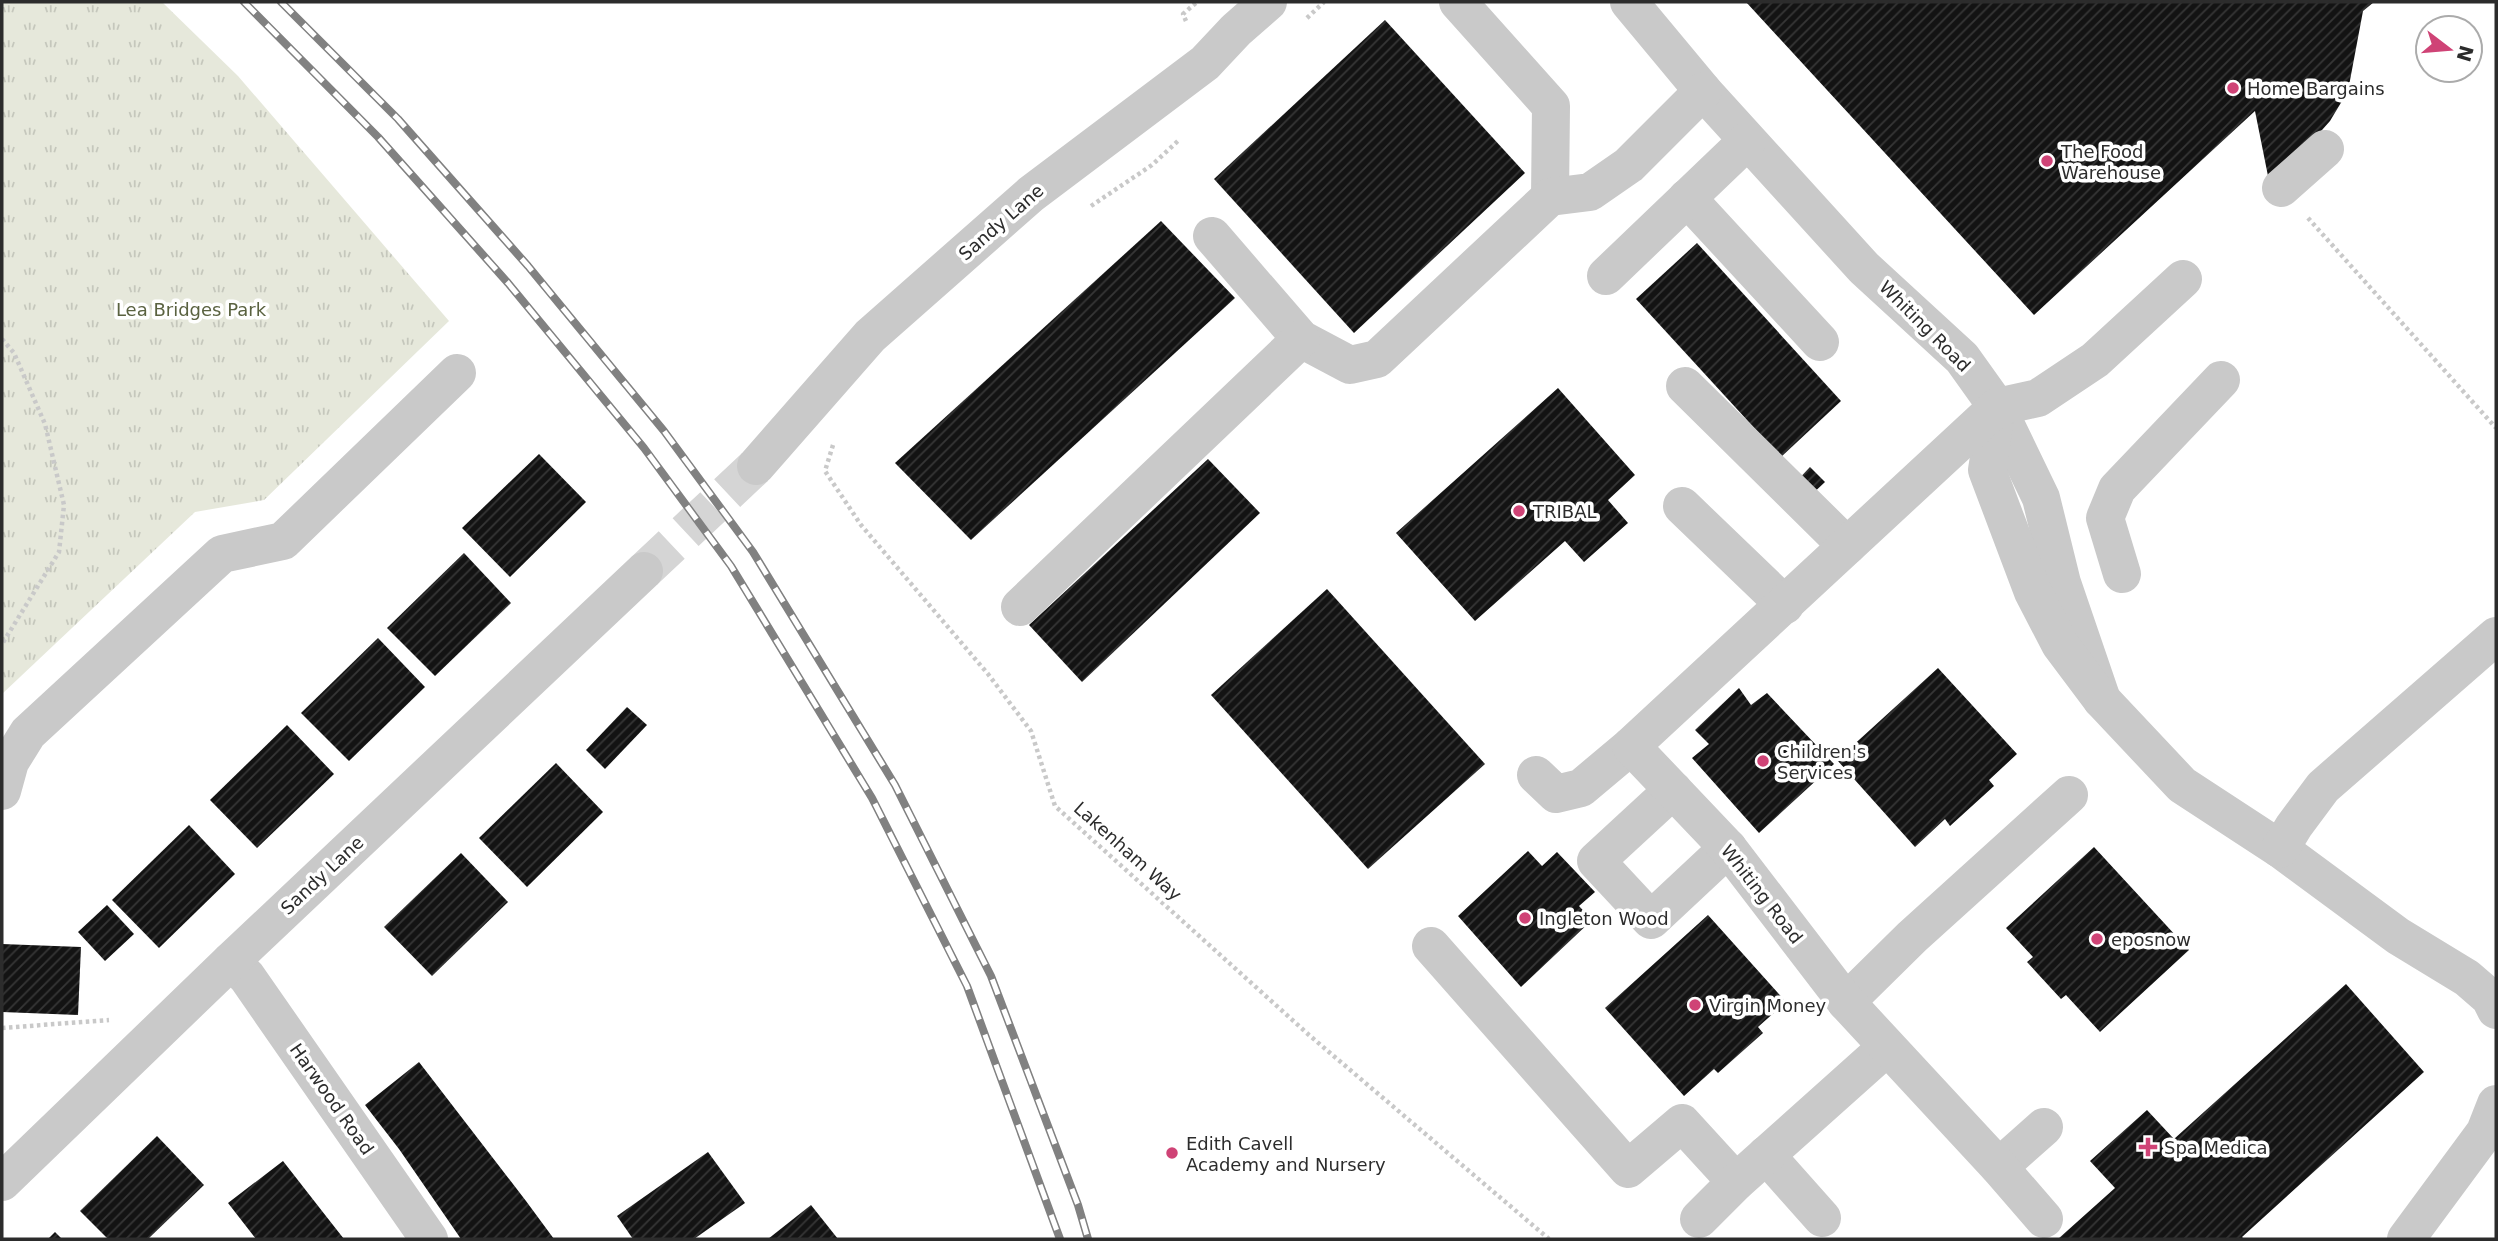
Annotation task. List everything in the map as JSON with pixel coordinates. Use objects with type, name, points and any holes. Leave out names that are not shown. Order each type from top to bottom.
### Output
[{"type":"street","name":"Sandy Lane","points":[[756,466],[870,336],[1031,194],[1205,63],[1236,30],[1268,2]]},
{"type":"street","points":[[1458,2],[1551,106],[1550,197]]},
{"type":"street","name":"Whiting Road","points":[[1629,2],[1703,91],[1864,268],[1962,358],[1997,407]]},
{"type":"street","points":[[1212,236],[1301,339],[1350,365],[1377,359],[1550,197],[1590,192],[1629,165],[1703,91]]},
{"type":"street","points":[[1606,276],[1748,141]]},
{"type":"street","points":[[2281,188],[2325,149]]},
{"type":"street","points":[[1687,198],[1820,342]]},
{"type":"street","points":[[1546,784],[1581,788],[1631,746],[1997,407],[2038,398],[2095,360],[2183,279]]},
{"type":"street","points":[[1020,607],[1301,339]]},
{"type":"street","points":[[2,791],[10,762],[28,733],[222,554],[283,541],[457,373]]},
{"type":"street","points":[[2122,574],[2105,518],[2117,489],[2221,380]]},
{"type":"street","points":[[1685,386],[1847,546]]},
{"type":"street","points":[[1997,407],[1987,470],[2033,592],[2060,644],[2102,700],[2182,785],[2280,849],[2398,936],[2467,978],[2490,998],[2496,1010]]},
{"type":"street","points":[[1682,506],[1784,605]]},
{"type":"street","name":"Sandy Lane","points":[[4,1175],[147,1043],[644,571]]},
{"type":"street","points":[[2280,849],[2323,787],[2496,636]]},
{"type":"street","name":"Whiting Road","points":[[1631,746],[1728,848],[1846,1002],[2044,1219]]},
{"type":"street","points":[[1673,790],[1596,861],[1651,920],[1728,848]]},
{"type":"street","points":[[1846,1002],[1912,937],[2069,795]]},
{"type":"street","points":[[1431,946],[1628,1169],[1682,1123],[1736,1182]]},
{"type":"street","name":"Harwood Road","points":[[231,961],[247,977],[429,1239]]},
{"type":"street","points":[[1699,1219],[1736,1182],[1887,1047]]},
{"type":"street","points":[[2406,1239],[2485,1132],[2496,1104]]},
{"type":"street","points":[[1999,1167],[2044,1127]]},
{"type":"street","points":[[1766,1155],[1822,1218]]},
{"type":"path","points":[[2281,188],[2496,428]]},
{"type":"path","points":[[2,339],[14,353],[45,424],[64,505],[59,552],[2,644]]},
{"type":"path","name":"Lakenham Way","points":[[835,438],[825,471],[861,525],[988,674],[1031,731],[1055,806],[1309,1035],[1549,1239]]},
{"type":"path","points":[[2,1028],[115,1020],[147,1043]]},
{"type":"green space","name":"Lea Bridges Park","points":[[2,2],[162,2],[238,76],[449,321],[264,500],[195,512],[2,694]]},
{"type":"building","name":"The Food Warehouse","points":[[1746,2],[2374,2],[2363,11],[2348,91],[2330,121],[2306,148],[2268,176],[2255,111],[2034,315]]},
{"type":"building","points":[[1385,20],[1525,173],[1354,333],[1214,179]]},
{"type":"building","points":[[1161,221],[1235,298],[971,540],[895,463]]},
{"type":"building","points":[[1697,243],[1841,401],[1781,457],[1636,299]]},
{"type":"building","name":"TRIBAL","points":[[1558,388],[1635,475],[1608,500],[1628,523],[1584,562],[1565,541],[1475,621],[1396,533]]},
{"type":"building","points":[[539,454],[586,502],[510,577],[462,528]]},
{"type":"building","points":[[1208,459],[1260,513],[1082,682],[1029,625]]},
{"type":"building","points":[[1810,467],[1825,482],[1809,497],[1795,483]]},
{"type":"building","points":[[464,553],[511,603],[435,676],[387,628]]},
{"type":"building","points":[[1327,589],[1485,764],[1368,869],[1211,695]]},
{"type":"building","points":[[378,638],[425,687],[349,761],[301,713]]},
{"type":"building","points":[[1938,668],[2017,754],[1989,780],[1994,786],[1950,826],[1945,819],[1915,847],[1837,760]]},
{"type":"building","name":"Children's Services","points":[[1739,688],[1751,705],[1767,693],[1834,764],[1759,833],[1692,758],[1709,744],[1695,730]]},
{"type":"building","points":[[627,707],[647,725],[605,769],[586,750]]},
{"type":"building","points":[[287,725],[334,774],[257,848],[210,800]]},
{"type":"building","points":[[556,763],[603,812],[527,887],[479,838]]},
{"type":"building","points":[[189,825],[235,874],[159,948],[112,900]]},
{"type":"building","name":"eposnow","points":[[2094,847],[2189,950],[2100,1032],[2066,995],[2061,999],[2027,962],[2033,957],[2006,928]]},
{"type":"building","name":"Ingleton Wood","points":[[1528,851],[1542,866],[1557,852],[1595,892],[1579,906],[1592,920],[1521,987],[1458,916]]},
{"type":"building","points":[[461,853],[508,902],[432,976],[384,927]]},
{"type":"building","points":[[107,905],[134,934],[105,961],[78,932]]},
{"type":"building","name":"Virgin Money","points":[[1708,915],[1786,1002],[1758,1027],[1763,1033],[1718,1073],[1714,1069],[1684,1096],[1605,1008]]},
{"type":"building","points":[[2,944],[81,947],[78,1015],[2,1012]]},
{"type":"building","points":[[2346,984],[2424,1072],[2242,1237],[2244,1239],[2058,1239],[2115,1188],[2090,1161],[2147,1110],[2174,1139]]},
{"type":"building","points":[[419,1062],[554,1239],[461,1239],[365,1105]]},
{"type":"building","points":[[157,1136],[204,1185],[148,1239],[108,1239],[80,1211]]},
{"type":"building","points":[[708,1152],[745,1203],[694,1239],[633,1239],[617,1216]]},
{"type":"building","points":[[283,1161],[344,1239],[256,1239],[228,1203]]},
{"type":"building","points":[[811,1205],[838,1239],[768,1239]]},
{"type":"building","points":[[55,1232],[62,1239],[48,1239]]},
{"type":"tunnel","points":[[644,571],[756,466]]},
{"type":"railway","points":[[244,2],[378,137],[508,283],[644,448],[731,566],[872,798],[967,986],[1060,1239]]},
{"type":"railway","points":[[281,2],[398,119],[528,266],[664,431],[753,552],[895,785],[991,976],[1078,1205],[1088,1239]]},
{"type":"place","name":"Home Bargains","points":[[2233,88]]},
{"type":"place","name":"The Food Warehouse","points":[[2047,161]]},
{"type":"place","name":"TRIBAL","points":[[1519,511]]},
{"type":"place","name":"Children's Services","points":[[1763,761]]},
{"type":"place","name":"Ingleton Wood","points":[[1525,918]]},
{"type":"place","name":"eposnow","points":[[2097,939]]},
{"type":"place","name":"Virgin Money","points":[[1695,1005]]},
{"type":"place","name":"Spa Medica","points":[[2148,1147]]},
{"type":"place","name":"Edith Cavell Academy and Nursery","points":[[1172,1153]]}]
